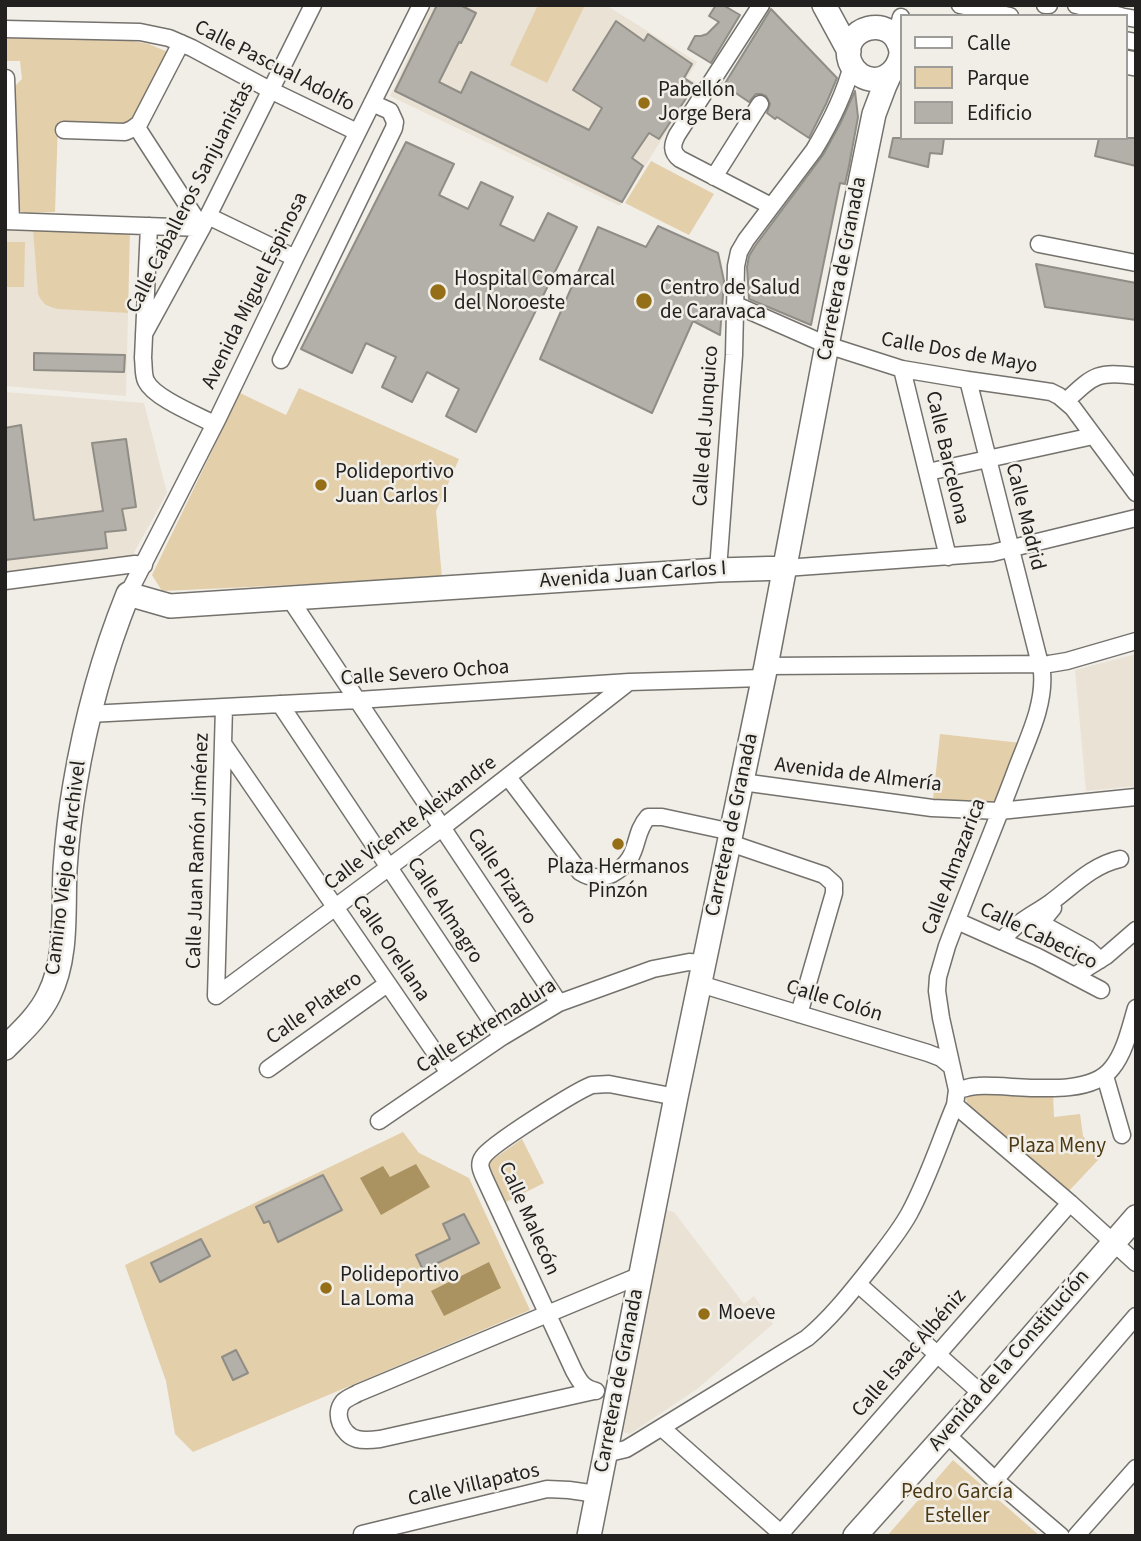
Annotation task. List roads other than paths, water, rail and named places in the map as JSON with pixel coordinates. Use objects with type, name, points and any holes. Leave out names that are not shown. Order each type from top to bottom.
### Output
[{"type":"main road","points":[[826,5],[850,23],[865,29]]},
{"type":"main road","name":"Carretera de Granada","points":[[826,5],[870,88],[874,114]]},
{"type":"main road","points":[[878,27],[898,38],[878,79],[855,64],[853,39],[858,33],[878,27]]},
{"type":"main road","name":"Carretera de Granada","points":[[589,1536],[765,672],[874,114],[898,38]]},
{"type":"main road","name":"Avenida Juan Carlos I","points":[[128,594],[170,606],[718,570],[785,568]]},
{"type":"main road","name":"Camino Viejo de Archivel","points":[[5,1048],[40,1011],[51,992],[57,973],[62,940],[70,816],[89,714],[128,594]]},
{"type":"main road","name":"Avenida de la Constitución","points":[[855,1536],[1136,1217]]},
{"type":"street","name":"Calle Caballeros Sanjuanistas","points":[[144,334],[205,222],[313,5]]},
{"type":"street","name":"Avenida Miguel Espinosa","points":[[128,594],[421,5]]},
{"type":"street","points":[[761,5],[673,144],[675,155],[771,206]]},
{"type":"street","points":[[960,5],[1001,14]]},
{"type":"street","points":[[1076,5],[1114,14]]},
{"type":"street","name":"Calle Pascual Adolfo","points":[[5,29],[140,33],[169,38],[357,132]]},
{"type":"street","points":[[64,130],[125,132],[139,124],[181,43]]},
{"type":"street","name":"Calle del Junquico","points":[[718,570],[739,252],[814,150],[831,120],[855,64]]},
{"type":"street","points":[[6,78],[8,221],[149,226],[205,222],[295,258]]},
{"type":"street","points":[[281,360],[394,128],[395,122],[390,111],[372,103]]},
{"type":"street","points":[[714,177],[760,104]]},
{"type":"street","points":[[136,126],[205,222]]},
{"type":"street","points":[[149,226],[143,358],[145,379],[158,395],[214,424]]},
{"type":"street","points":[[1039,244],[1136,264]]},
{"type":"street","name":"Calle Dos de Mayo","points":[[736,306],[827,345],[902,369],[1051,392],[1066,401]]},
{"type":"street","name":"Calle Barcelona","points":[[902,369],[948,557]]},
{"type":"street","points":[[1136,376],[1103,374],[1093,377],[1066,401],[1136,493]]},
{"type":"street","name":"Calle Madrid","points":[[968,380],[1040,664]]},
{"type":"street","points":[[928,472],[1093,436]]},
{"type":"street","name":"Avenida Juan Carlos I","points":[[785,568],[992,553],[1136,518]]},
{"type":"street","points":[[5,580],[144,565]]},
{"type":"street","name":"Calle Pizarro","points":[[290,599],[559,1003]]},
{"type":"street","name":"Calle Severo Ochoa","points":[[89,714],[358,700],[765,672],[1040,664],[1067,661],[1136,641]]},
{"type":"street","name":"Calle Almazarica","points":[[956,1098],[941,1018],[937,977],[1043,695],[1040,664]]},
{"type":"street","name":"Calle Vicente Aleixandre","points":[[216,996],[443,827],[629,682]]},
{"type":"street","name":"Calle Almagro","points":[[280,704],[502,1037]]},
{"type":"street","name":"Calle Juan Ramón Jiménez","points":[[216,996],[224,707]]},
{"type":"street","name":"Calle Orellana","points":[[223,745],[449,1073]]},
{"type":"street","points":[[508,777],[580,872],[592,878],[607,876],[628,863],[644,822],[648,817],[663,817],[731,837],[824,875],[832,881],[834,893],[799,1014]]},
{"type":"street","name":"Avenida de Almería","points":[[742,782],[932,808],[1000,811],[1136,797]]},
{"type":"street","points":[[1002,941],[1018,923],[1095,868],[1120,859]]},
{"type":"street","points":[[1048,904],[1053,908],[1044,919],[1046,926],[1088,949],[1100,960]]},
{"type":"street","name":"Calle Cabecico","points":[[957,921],[1038,957],[1101,990]]},
{"type":"street","points":[[1074,976],[1100,960],[1136,930]]},
{"type":"street","name":"Calle Extremadura","points":[[379,1121],[502,1037],[559,1003],[653,969],[690,961],[703,974]]},
{"type":"street","name":"Calle Colón","points":[[703,974],[799,1014],[928,1052],[942,1058],[952,1067]]},
{"type":"street","name":"Calle Platero","points":[[268,1069],[387,984]]},
{"type":"street","points":[[605,1454],[626,1449],[662,1428],[807,1338],[821,1326],[858,1284],[909,1214],[956,1098],[974,1086],[1059,1089],[1095,1082],[1113,1068],[1136,1009]]},
{"type":"street","points":[[1105,1076],[1122,1135]]},
{"type":"street","name":"Calle Malecón","points":[[617,1395],[594,1391],[584,1387],[579,1380],[484,1177],[481,1158],[501,1142],[592,1085],[610,1084],[677,1097]]},
{"type":"street","points":[[956,1098],[1136,1263]]},
{"type":"street","name":"Calle Isaac Albéniz","points":[[783,1534],[1070,1203]]},
{"type":"street","points":[[594,1391],[380,1440],[351,1437],[341,1425],[339,1410],[347,1399],[358,1393],[641,1275]]},
{"type":"street","points":[[858,1284],[982,1394]]},
{"type":"street","points":[[995,1480],[1136,1316]]},
{"type":"street","points":[[571,1395],[578,1389],[579,1380]]},
{"type":"street","points":[[662,1428],[783,1534]]},
{"type":"street","points":[[946,1434],[1061,1536]]},
{"type":"street","points":[[1076,1536],[1136,1468]]},
{"type":"street","name":"Calle Villapatos","points":[[362,1534],[547,1489],[597,1494]]},
{"type":"place","name":"Pabellón Jorge Bera","points":[[644,103]]},
{"type":"place","name":"Hospital Comarcal del Noroeste","points":[[438,292]]},
{"type":"place","name":"Centro de Salud de Caravaca","points":[[644,301]]},
{"type":"place","name":"Polideportivo Juan Carlos I","points":[[321,485]]},
{"type":"place","name":"Plaza Hermanos Pinzón","points":[[618,844]]},
{"type":"place","name":"Polideportivo La Loma","points":[[326,1288]]},
{"type":"place","name":"Moeve","points":[[704,1314]]},
{"type":"park label","name":"Plaza Meny","points":[[1057,1147]]},
{"type":"park label","name":"Pedro García Esteller","points":[[957,1505]]}]
